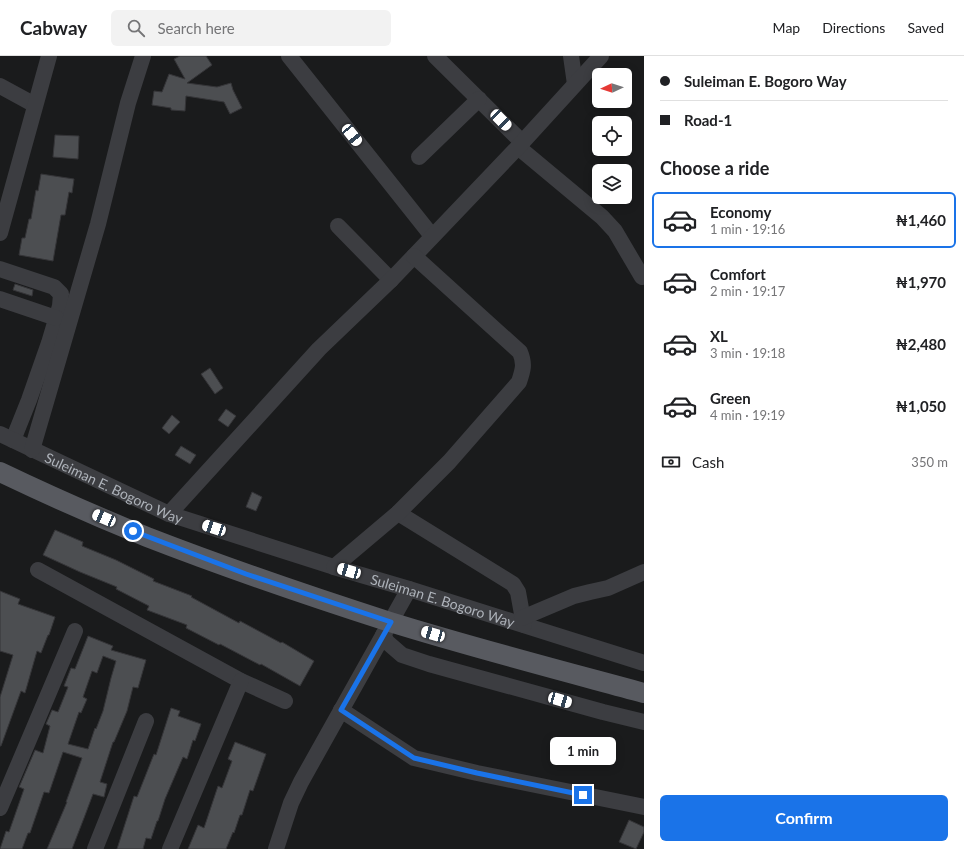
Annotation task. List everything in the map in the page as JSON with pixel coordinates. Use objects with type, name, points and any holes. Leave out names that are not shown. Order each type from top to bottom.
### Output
[{"type":"main road","points":[[0,472],[46,494],[147,537],[387,629],[461,642],[644,693]]},
{"type":"street","points":[[1,226],[49,56]]},
{"type":"street","points":[[32,450],[98,224],[126,108],[142,56]]},
{"type":"street","points":[[288,56],[432,236]]},
{"type":"street","points":[[435,56],[479,99],[520,144],[602,217],[615,231],[642,277]]},
{"type":"street","points":[[571,56],[575,84]]},
{"type":"street","points":[[169,514],[319,349],[391,280],[601,56]]},
{"type":"street","points":[[0,86],[35,105]]},
{"type":"street","points":[[419,157],[479,99]]},
{"type":"street","points":[[338,226],[391,280]]},
{"type":"street","points":[[334,567],[398,513],[449,462],[519,382],[523,370],[520,352],[414,256]]},
{"type":"street","points":[[0,268],[54,287],[61,294],[60,306],[49,343],[29,400],[6,437]]},
{"type":"street","points":[[0,299],[56,318]]},
{"type":"street","name":"Suleiman E. Bogoro Way","points":[[6,437],[169,514],[334,567],[523,621],[644,662]]},
{"type":"street","points":[[398,513],[513,584],[518,592],[523,621],[574,596],[608,588],[644,572]]},
{"type":"street","points":[[38,570],[241,681],[285,701]]},
{"type":"street","points":[[276,849],[291,804],[301,782],[409,589]]},
{"type":"street","points":[[387,629],[387,642],[402,655],[603,712],[644,722]]},
{"type":"street","points":[[0,808],[75,631]]},
{"type":"street","points":[[170,849],[241,681]]},
{"type":"street","points":[[341,710],[414,758],[477,773],[644,807]]},
{"type":"street","points":[[95,849],[146,721]]},
{"type":"building","points":[[180,56],[206,56],[212,65],[187,83],[217,87],[231,83],[242,108],[230,114],[224,102],[186,96],[185,111],[171,110],[171,108],[152,105],[154,91],[162,92],[169,74],[185,79],[174,59]]},
{"type":"building","points":[[55,135],[79,136],[78,159],[53,157]]},
{"type":"building","points":[[41,174],[74,179],[72,193],[69,192],[65,215],[61,215],[53,261],[19,255],[22,238],[25,238],[29,219],[31,219],[36,190],[38,191]]},
{"type":"building","points":[[15,284],[33,290],[32,296],[13,290]]},
{"type":"building","points":[[210,368],[223,388],[215,394],[201,374]]},
{"type":"building","points":[[226,409],[236,416],[228,427],[218,420]]},
{"type":"building","points":[[172,415],[180,422],[169,434],[162,428]]},
{"type":"building","points":[[181,446],[196,455],[190,464],[175,455]]},
{"type":"building","points":[[252,492],[262,497],[256,511],[246,507]]},
{"type":"building","points":[[55,530],[83,542],[82,546],[116,560],[154,579],[153,581],[192,596],[191,597],[239,623],[240,621],[281,643],[282,642],[314,661],[300,686],[261,664],[260,665],[186,628],[187,625],[147,610],[149,606],[116,589],[117,587],[43,555]]},
{"type":"building","points":[[0,591],[20,599],[18,604],[55,617],[41,653],[37,651],[25,693],[21,691],[1,746],[0,697],[13,655],[0,651]]},
{"type":"building","points":[[88,636],[113,646],[111,650],[146,660],[138,688],[133,687],[127,711],[113,742],[100,782],[107,784],[104,797],[93,794],[72,849],[47,849],[67,802],[82,758],[63,752],[49,793],[44,792],[30,833],[28,833],[22,849],[0,849],[6,831],[9,832],[24,789],[19,787],[35,750],[43,753],[50,726],[46,724],[52,710],[58,712],[68,687],[64,686],[71,668],[75,669]],"holes":[[[103,656],[116,661],[103,711],[88,749],[68,744],[79,712],[81,713],[87,699],[83,697],[92,671],[97,673]]]},
{"type":"building","points":[[171,708],[180,711],[178,716],[201,724],[195,741],[193,740],[187,759],[183,757],[165,799],[151,839],[146,838],[143,849],[117,849],[134,796],[137,797],[154,754],[156,755]]},
{"type":"building","points":[[235,742],[266,754],[253,791],[250,790],[242,815],[240,815],[234,833],[233,832],[226,849],[188,849],[198,825],[204,828],[218,786],[222,788],[232,761],[228,759]]},
{"type":"building","points":[[629,820],[644,827],[644,832],[636,849],[619,842]]},
{"type":"route","points":[[133,531],[246,574],[391,622],[341,710],[414,758],[583,795]]}]
